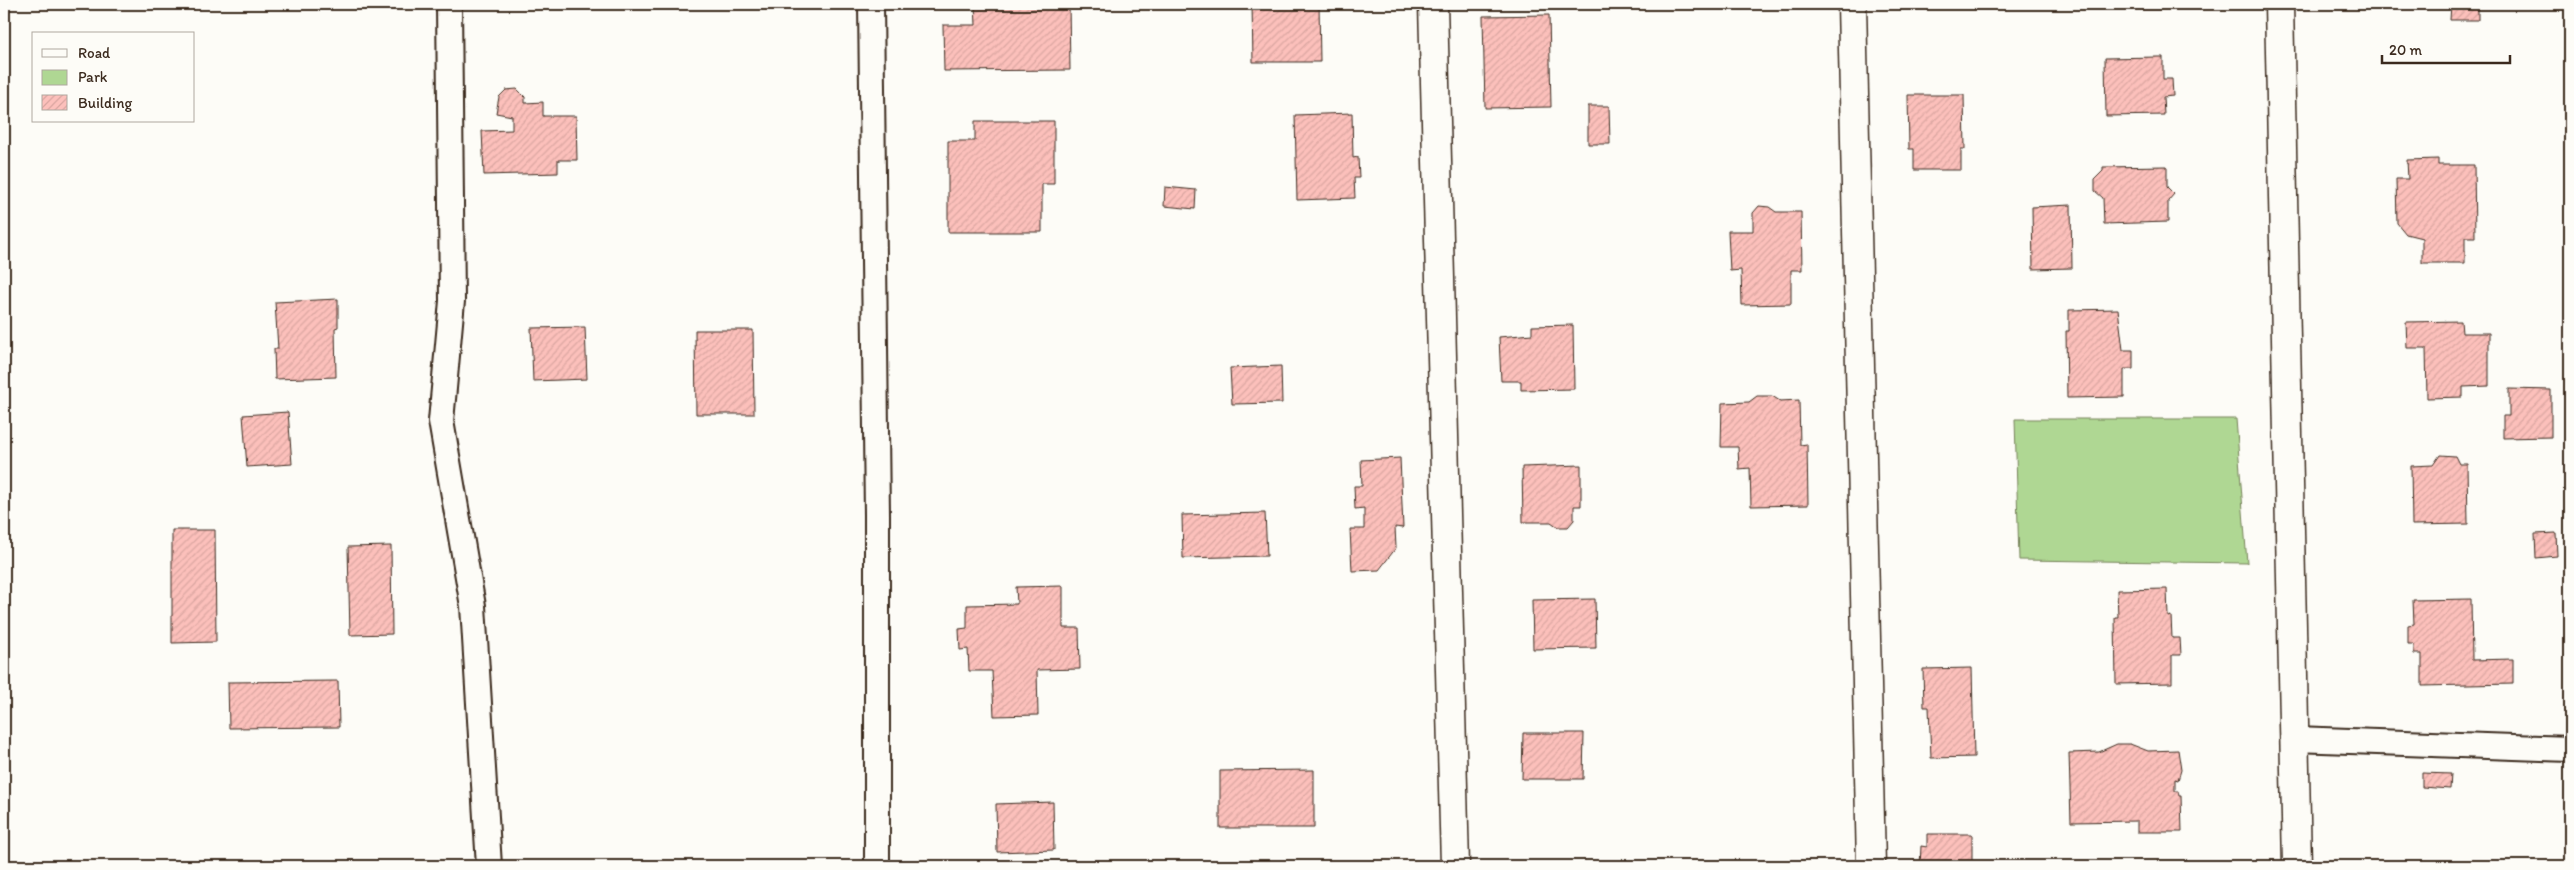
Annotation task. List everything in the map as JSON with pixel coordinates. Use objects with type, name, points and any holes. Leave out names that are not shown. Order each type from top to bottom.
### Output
[{"type":"street","points":[[1433,4],[1455,866]]},
{"type":"street","points":[[1852,4],[1871,866]]},
{"type":"street","points":[[2279,4],[2298,866]]},
{"type":"lane","points":[[449,4],[452,301],[440,421],[473,606],[489,866]]},
{"type":"lane","points":[[871,4],[877,515],[877,866]]},
{"type":"lane","points":[[2295,739],[2570,749]]},
{"type":"green space","points":[[2015,419],[2236,419],[2247,563],[2019,560]]},
{"type":"building","points":[[975,4],[1069,4],[1070,70],[944,71],[943,25],[976,25]]},
{"type":"building","points":[[1252,4],[1319,4],[1320,62],[1253,62]]},
{"type":"building","points":[[2132,4],[2173,4],[2173,9],[2132,9]]},
{"type":"building","points":[[2451,4],[2478,4],[2478,20],[2450,20]]},
{"type":"building","points":[[1549,15],[1551,107],[1485,108],[1483,16]]},
{"type":"building","points":[[2163,57],[2163,79],[2172,79],[2173,96],[2163,97],[2164,115],[2106,116],[2105,58]]},
{"type":"building","points":[[517,89],[525,97],[525,103],[543,102],[543,116],[576,116],[577,160],[558,160],[558,173],[484,175],[482,131],[512,130],[512,116],[496,113],[499,97],[506,90]]},
{"type":"building","points":[[1908,95],[1964,95],[1965,149],[1961,149],[1961,170],[1914,170],[1914,149],[1909,149]]},
{"type":"building","points":[[1588,106],[1609,106],[1610,144],[1588,144]]},
{"type":"building","points":[[1352,113],[1353,158],[1358,157],[1359,178],[1354,178],[1355,198],[1297,200],[1295,115]]},
{"type":"building","points":[[975,121],[1054,121],[1054,184],[1042,184],[1042,232],[948,232],[948,141],[975,141]]},
{"type":"building","points":[[2438,159],[2438,165],[2474,165],[2475,237],[2465,237],[2465,263],[2422,263],[2422,238],[2406,234],[2397,223],[2396,179],[2408,179],[2407,160]]},
{"type":"building","points":[[2167,166],[2167,187],[2174,194],[2168,201],[2168,222],[2104,224],[2103,198],[2095,191],[2095,179],[2103,171],[2103,167]]},
{"type":"building","points":[[1165,187],[1196,190],[1195,209],[1164,206]]},
{"type":"building","points":[[2071,205],[2072,268],[2033,269],[2032,207]]},
{"type":"building","points":[[1759,206],[1769,207],[1776,212],[1801,212],[1802,270],[1791,270],[1791,304],[1742,305],[1741,270],[1730,271],[1728,231],[1753,231],[1753,213]]},
{"type":"building","points":[[338,299],[338,327],[335,328],[336,377],[275,379],[274,349],[278,349],[275,302]]},
{"type":"building","points":[[2118,309],[2123,350],[2133,350],[2133,369],[2124,369],[2124,397],[2067,398],[2066,331],[2069,331],[2069,310]]},
{"type":"building","points":[[2461,321],[2462,333],[2489,333],[2489,386],[2463,387],[2463,397],[2427,398],[2426,348],[2407,348],[2406,322]]},
{"type":"building","points":[[1573,325],[1574,389],[1521,390],[1521,381],[1501,381],[1499,337],[1532,334],[1532,326]]},
{"type":"building","points":[[585,327],[587,379],[533,381],[531,328]]},
{"type":"building","points":[[695,330],[753,330],[754,414],[696,414]]},
{"type":"building","points":[[1281,366],[1282,403],[1232,404],[1230,368]]},
{"type":"building","points":[[2509,389],[2551,390],[2551,437],[2503,438],[2503,416],[2509,416]]},
{"type":"building","points":[[1757,396],[1772,396],[1780,401],[1799,400],[1800,445],[1807,444],[1808,505],[1751,506],[1750,468],[1739,469],[1738,447],[1721,447],[1722,403],[1749,402]]},
{"type":"building","points":[[288,412],[292,464],[247,467],[243,415]]},
{"type":"building","points":[[2440,455],[2455,456],[2459,464],[2467,464],[2468,524],[2412,525],[2411,466],[2433,465]]},
{"type":"building","points":[[1400,458],[1403,528],[1395,527],[1396,548],[1379,570],[1352,571],[1350,529],[1364,529],[1364,508],[1355,509],[1354,486],[1362,486],[1361,460]]},
{"type":"building","points":[[1581,465],[1581,506],[1574,506],[1574,520],[1568,527],[1558,527],[1551,522],[1523,522],[1522,467]]},
{"type":"building","points":[[1265,513],[1267,556],[1183,558],[1182,515]]},
{"type":"building","points":[[172,530],[215,530],[216,642],[172,643]]},
{"type":"building","points":[[2556,533],[2557,556],[2536,558],[2535,534]]},
{"type":"building","points":[[391,546],[392,634],[350,635],[348,547]]},
{"type":"building","points":[[1063,586],[1063,628],[1079,628],[1080,669],[1037,670],[1038,715],[994,716],[992,671],[969,671],[968,649],[960,650],[959,629],[967,628],[967,605],[1017,604],[1016,587]]},
{"type":"building","points":[[2167,589],[2168,617],[2171,616],[2172,638],[2180,638],[2181,655],[2172,655],[2172,683],[2116,684],[2115,617],[2118,617],[2117,590]]},
{"type":"building","points":[[1595,599],[1596,648],[1533,649],[1532,600]]},
{"type":"building","points":[[2471,599],[2472,660],[2513,659],[2513,684],[2422,686],[2422,654],[2414,654],[2414,644],[2408,644],[2408,625],[2414,624],[2413,600]]},
{"type":"building","points":[[1972,668],[1974,757],[1931,758],[1929,707],[1924,707],[1923,669]]},
{"type":"building","points":[[338,681],[339,727],[229,728],[228,682]]},
{"type":"building","points":[[1523,733],[1584,733],[1583,779],[1522,779]]},
{"type":"building","points":[[2117,744],[2130,744],[2148,751],[2178,750],[2181,770],[2178,780],[2175,779],[2175,791],[2178,791],[2179,796],[2181,796],[2182,832],[2137,832],[2137,821],[2071,822],[2069,753],[2099,752]]},
{"type":"building","points":[[1314,770],[1314,828],[1220,828],[1220,771]]},
{"type":"building","points":[[2422,773],[2451,774],[2450,789],[2422,787]]},
{"type":"building","points":[[1053,802],[1054,850],[997,852],[996,804]]},
{"type":"building","points":[[1927,834],[1972,834],[1972,866],[1920,866],[1921,846],[1927,847]]}]
